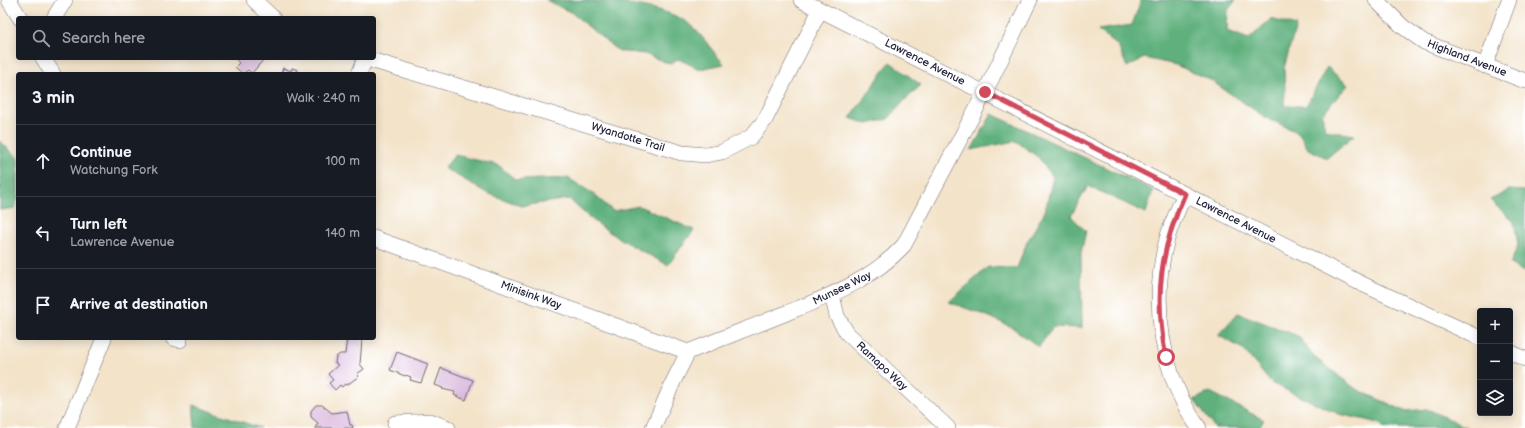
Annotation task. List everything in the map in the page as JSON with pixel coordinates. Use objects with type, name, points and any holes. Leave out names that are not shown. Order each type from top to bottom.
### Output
[{"type":"street","points":[[9,0],[19,16]]},
{"type":"street","points":[[55,16],[65,0]]},
{"type":"street","points":[[254,0],[271,16]]},
{"type":"street","name":"Lawrence Avenue","points":[[801,0],[1362,284],[1477,337]]},
{"type":"street","name":"Munsee Way","points":[[688,352],[832,295],[870,276],[889,262],[904,245],[985,92],[1030,0]]},
{"type":"street","name":"Highland Avenue","points":[[1376,0],[1402,26],[1424,42],[1525,81]]},
{"type":"street","points":[[1485,66],[1509,0]]},
{"type":"street","name":"Wyandotte Trail","points":[[372,60],[682,153],[706,155],[726,151],[744,142],[762,125],[820,10]]},
{"type":"street","points":[[44,60],[52,72]]},
{"type":"street","points":[[360,72],[364,60]]},
{"type":"street","points":[[1185,194],[1167,239],[1159,286],[1159,310],[1164,349],[1173,379],[1183,401],[1199,428]]},
{"type":"street","name":"Minisink Way","points":[[376,239],[688,352]]},
{"type":"street","name":"Ramapo Way","points":[[832,295],[837,316],[848,334],[948,428]]},
{"type":"street","points":[[67,428],[103,340]]},
{"type":"street","points":[[653,428],[688,352]]},
{"type":"street","points":[[1513,353],[1525,358]]},
{"type":"street","points":[[395,423],[430,421],[448,428]]},
{"type":"green space","points":[[546,0],[581,0],[620,3],[658,10],[674,15],[693,27],[724,64],[700,69],[678,59],[670,64],[645,54],[618,51],[572,13]]},
{"type":"green space","points":[[1141,0],[1236,0],[1228,10],[1227,31],[1249,39],[1271,19],[1296,26],[1284,68],[1284,106],[1306,106],[1327,67],[1348,85],[1322,114],[1325,130],[1354,135],[1327,158],[1308,149],[1299,133],[1265,117],[1210,80],[1176,65],[1144,58],[1127,67],[1118,46],[1098,30],[1132,25]]},
{"type":"green space","points":[[890,62],[921,85],[888,119],[867,124],[850,118]]},
{"type":"green space","points":[[992,114],[1153,190],[1146,213],[1088,186],[1071,216],[1086,231],[1081,253],[1082,328],[1053,327],[1039,347],[1013,328],[990,317],[949,302],[988,267],[1017,268],[1027,242],[1045,211],[1053,177],[1039,158],[1016,141],[971,150]]},
{"type":"green space","points":[[0,141],[16,156],[16,204],[15,208],[0,210]]},
{"type":"green space","points":[[455,155],[498,165],[516,180],[568,178],[592,193],[613,211],[639,206],[694,230],[668,265],[628,244],[592,220],[569,199],[522,206],[487,193],[444,168]]},
{"type":"green space","points":[[1509,190],[1525,191],[1525,273],[1510,264],[1518,245],[1514,222],[1490,200]]},
{"type":"green space","points":[[1238,313],[1298,336],[1314,357],[1356,389],[1405,411],[1427,409],[1468,428],[1384,428],[1379,423],[1339,414],[1271,383],[1243,349],[1218,335]]},
{"type":"green space","points":[[1210,392],[1264,420],[1259,428],[1215,428],[1194,400]]},
{"type":"green space","points":[[193,405],[260,428],[195,428]]},
{"type":"building","points":[[237,60],[263,60],[253,72],[248,70],[246,72],[241,72],[235,67],[239,63]]},
{"type":"building","points":[[283,68],[291,71],[292,68],[298,70],[298,72],[282,72]]},
{"type":"building","points":[[347,340],[362,340],[360,364],[364,369],[357,374],[359,376],[347,385],[345,384],[342,387],[340,385],[335,390],[329,383],[333,380],[328,374],[338,365],[335,363],[336,357],[340,354],[345,354]]},
{"type":"building","points":[[397,352],[428,364],[421,383],[410,380],[411,377],[390,370]]},
{"type":"building","points":[[441,368],[473,380],[466,400],[454,395],[455,392],[442,389],[443,388],[435,385]]},
{"type":"building","points":[[316,405],[322,405],[332,413],[347,411],[350,425],[352,425],[353,428],[315,428],[318,423],[311,417],[311,411]]},
{"type":"route","points":[[985,92],[1185,194],[1167,239],[1159,286],[1161,333],[1166,357]]}]
